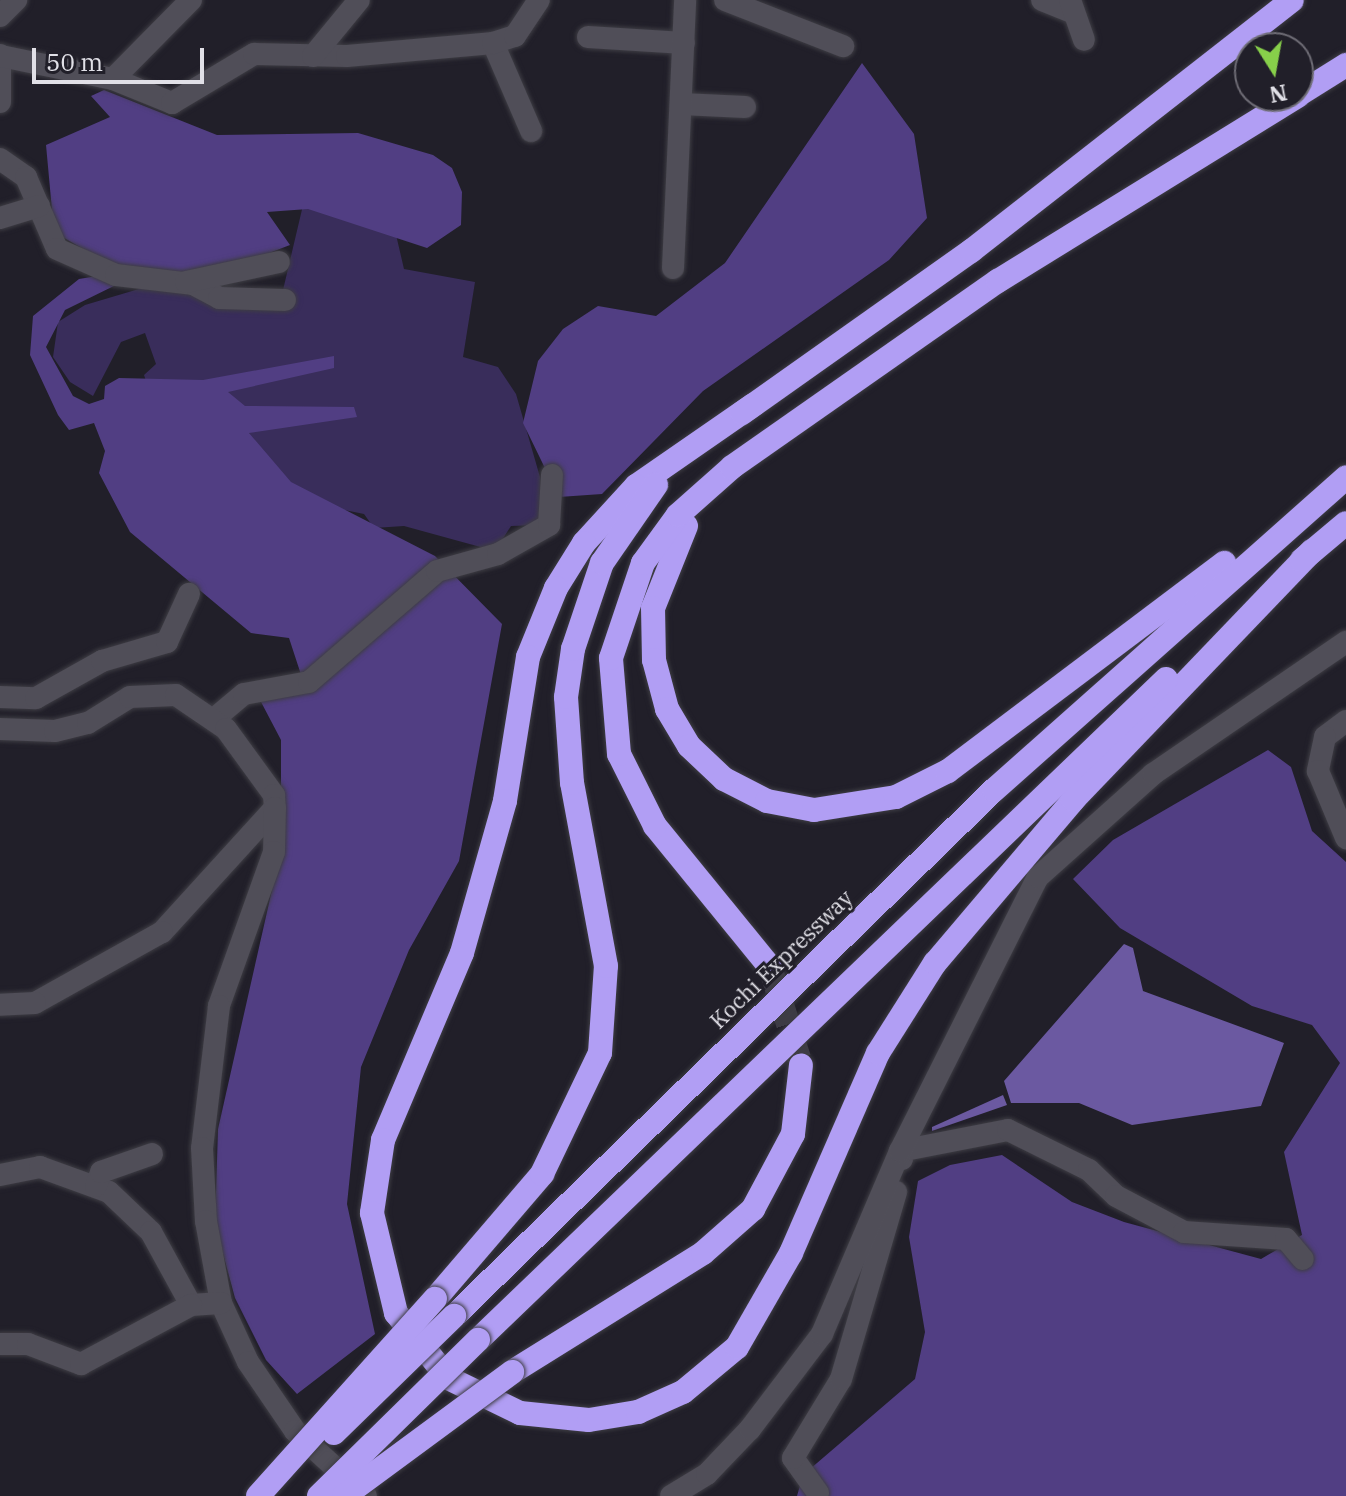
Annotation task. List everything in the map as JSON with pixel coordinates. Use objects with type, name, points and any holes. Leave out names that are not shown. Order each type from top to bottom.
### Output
[{"type":"highway","points":[[1292,0],[971,251],[636,486],[584,543],[556,588],[528,657],[505,801],[462,953],[383,1140],[373,1223],[396,1313],[448,1378],[520,1413],[589,1420],[638,1412],[683,1392],[737,1347],[791,1253],[872,1064],[935,963],[1073,800],[1312,551]]},
{"type":"highway","points":[[1314,85],[1346,65]]},
{"type":"highway","points":[[770,967],[641,804],[619,754],[609,682],[621,612],[643,563],[703,490],[775,437],[998,281],[1271,112]]},
{"type":"highway","points":[[258,1496],[435,1299],[542,1174],[600,1053],[606,966],[566,740],[573,649],[585,605],[624,524],[652,490],[753,405]]},
{"type":"highway","points":[[775,437],[680,534],[653,608],[654,660],[677,729],[705,763],[745,792],[814,810],[896,797],[948,771],[1346,469]]},
{"type":"highway","name":"Kochi Expressway","points":[[270,1496],[771,1004],[994,790],[1346,477]]},
{"type":"highway","points":[[319,1496],[1030,804],[1346,523]]},
{"type":"highway","points":[[344,1496],[512,1372],[703,1253],[753,1209],[793,1134],[801,1065]]},
{"type":"street","points":[[0,16],[16,0]]},
{"type":"street","points":[[113,79],[191,0]]},
{"type":"street","points":[[313,56],[359,0]]},
{"type":"street","points":[[0,102],[0,56],[113,79],[172,103],[241,58],[493,43],[515,36],[539,0]]},
{"type":"street","points":[[673,268],[685,0]]},
{"type":"street","points":[[1042,0],[1071,6],[1084,40]]},
{"type":"street","points":[[740,2],[843,46]]},
{"type":"street","points":[[588,37],[684,43]]},
{"type":"street","points":[[493,43],[531,131]]},
{"type":"street","points":[[682,104],[745,107]]},
{"type":"street","points":[[0,159],[26,177],[57,249],[116,275],[186,282],[279,262]]},
{"type":"street","points":[[0,218],[39,206]]},
{"type":"street","points":[[186,282],[219,298],[285,300]]},
{"type":"street","points":[[214,719],[244,694],[309,682],[437,571],[498,554],[549,525],[552,475]]},
{"type":"street","points":[[0,697],[36,698],[102,661],[167,642],[189,594]]},
{"type":"street","points":[[671,1496],[707,1474],[750,1429],[822,1334],[900,1151],[1038,877],[1153,774],[1346,642]]},
{"type":"street","points":[[0,729],[77,726],[156,691],[214,719],[274,795],[274,852],[219,1006],[207,1089],[206,1221],[221,1303],[268,1397],[366,1496]]},
{"type":"street","points":[[1346,721],[1325,737],[1318,771],[1346,838]]},
{"type":"street","points":[[0,1005],[35,1003],[162,932],[275,808]]},
{"type":"street","points":[[900,1151],[1008,1130],[1184,1232],[1286,1239],[1303,1259]]},
{"type":"street","points":[[819,1495],[793,1458],[841,1379],[904,1168],[900,1151]]},
{"type":"street","points":[[96,1186],[101,1172],[152,1154]]},
{"type":"street","points":[[0,1175],[40,1167],[96,1186],[141,1218],[191,1305]]},
{"type":"street","points":[[0,1344],[28,1344],[81,1364],[191,1305],[221,1303]]},
{"type":"street","points":[[795,1496],[819,1495]]},
{"type":"shaded area","points":[[862,63],[914,134],[927,218],[889,260],[703,391],[602,494],[559,497],[523,423],[538,361],[563,329],[598,306],[656,316],[725,263]]},
{"type":"shaded area","points":[[104,90],[217,135],[358,133],[433,155],[452,168],[462,192],[461,225],[427,248],[308,209],[267,212],[290,245],[238,265],[176,275],[109,264],[54,232],[46,145],[110,117],[91,96]]},
{"type":"shaded area","points":[[304,201],[394,226],[404,269],[475,282],[463,357],[498,367],[516,394],[540,477],[541,525],[511,526],[495,551],[404,526],[374,528],[364,514],[310,503],[261,463],[239,408],[149,390],[144,375],[156,364],[145,333],[121,342],[93,396],[70,382],[53,357],[58,322],[85,305],[159,283],[279,307]]},
{"type":"shaded area","points":[[97,276],[120,283],[65,310],[46,347],[73,396],[89,404],[104,399],[105,386],[119,378],[203,380],[334,356],[334,368],[228,392],[245,406],[354,407],[357,417],[249,433],[291,482],[435,556],[502,624],[459,861],[409,950],[361,1067],[347,1204],[375,1334],[297,1394],[266,1360],[235,1298],[215,1224],[218,1129],[281,850],[281,740],[260,700],[307,693],[289,638],[251,633],[130,532],[99,473],[105,451],[94,423],[69,430],[58,415],[30,355],[33,316],[79,279]]},
{"type":"shaded area","points":[[1268,750],[1291,767],[1312,831],[1346,862],[1346,1496],[797,1496],[803,1475],[915,1379],[925,1332],[909,1237],[918,1181],[950,1165],[1002,1155],[1072,1202],[1124,1222],[1261,1259],[1302,1235],[1284,1152],[1340,1063],[1312,1025],[1252,1006],[1120,928],[1073,879],[1113,840]]},
{"type":"shaded area","points":[[1124,944],[1133,948],[1143,991],[1284,1043],[1261,1106],[1132,1125],[1079,1103],[1011,1103],[1004,1081]]},
{"type":"shaded area","points":[[1003,1095],[1007,1105],[932,1131],[932,1127]]},
{"type":"tunnel","points":[[770,967],[801,1065]]}]
